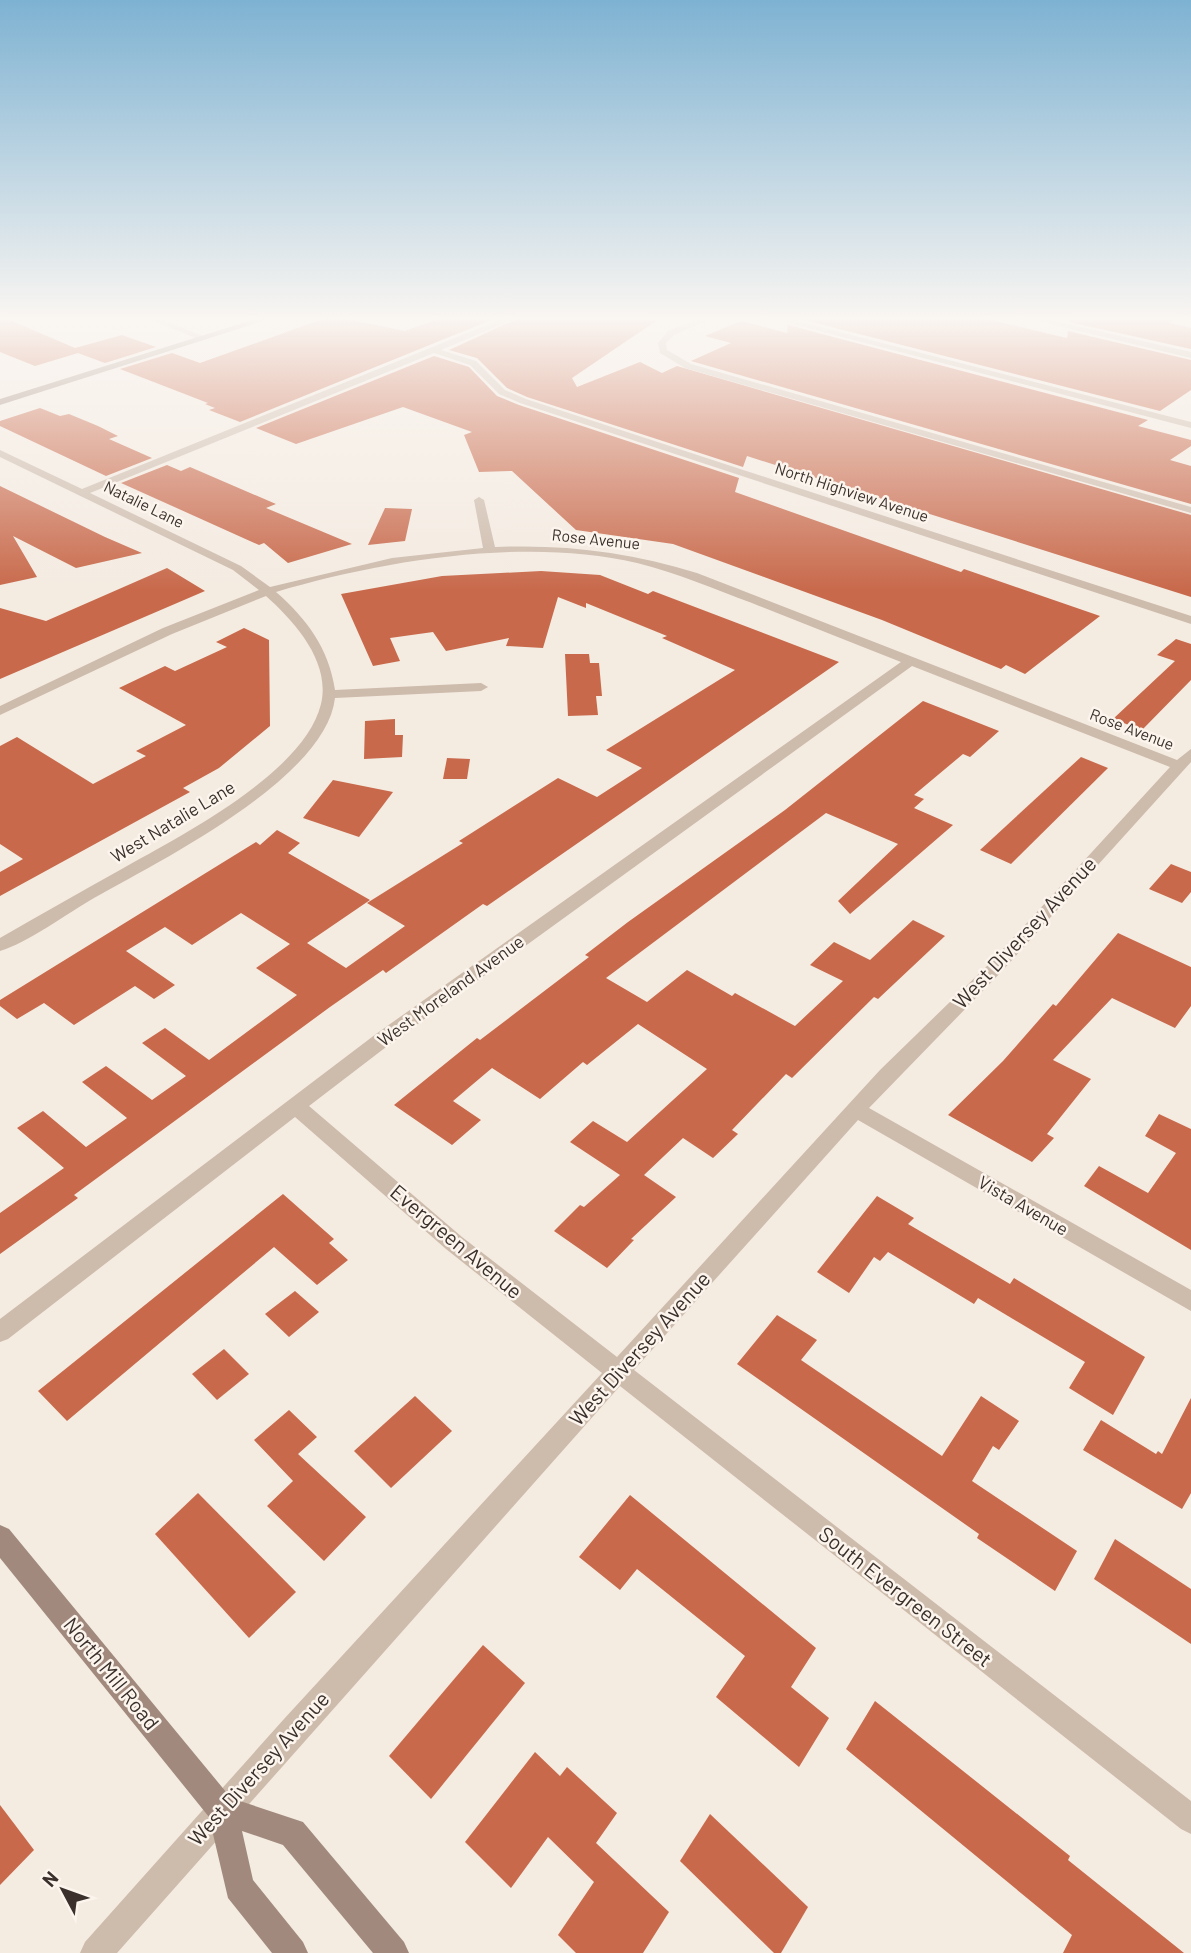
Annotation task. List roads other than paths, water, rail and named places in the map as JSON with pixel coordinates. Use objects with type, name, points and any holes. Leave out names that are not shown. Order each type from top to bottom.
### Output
[{"type":"main road","name":"North Mill Road","points":[[0,1538],[222,1810]]},
{"type":"main road","points":[[222,1810],[239,1887],[292,1953]]},
{"type":"main road","points":[[222,1810],[292,1833],[393,1953]]},
{"type":"street","points":[[83,492],[293,407]]},
{"type":"street","name":"North Highview Avenue","points":[[542,407],[1191,620]]},
{"type":"street","points":[[832,407],[1191,510]]},
{"type":"street","points":[[1121,407],[1191,425]]},
{"type":"street","name":"Natalie Lane","points":[[0,453],[237,568],[270,590]]},
{"type":"street","points":[[479,500],[490,552]]},
{"type":"street","name":"Rose Avenue","points":[[0,710],[270,590],[360,567],[490,552],[574,551],[657,564],[910,661],[1185,760]]},
{"type":"street","points":[[270,590],[310,638],[322,660],[330,694],[481,687]]},
{"type":"street","name":"West Moreland Avenue","points":[[0,1332],[383,1040],[910,661]]},
{"type":"street","name":"West Natalie Lane","points":[[0,946],[208,825],[256,793],[292,761],[310,738],[323,716],[330,694]]},
{"type":"street","name":"West Diversey Avenue","points":[[96,1953],[222,1810],[856,1110],[997,966],[1185,760]]},
{"type":"street","name":"Evergreen Avenue","points":[[296,1106],[454,1243],[619,1374]]},
{"type":"street","name":"Vista Avenue","points":[[856,1110],[1191,1301]]},
{"type":"street","name":"South Evergreen Street","points":[[619,1374],[1191,1819]]}]
